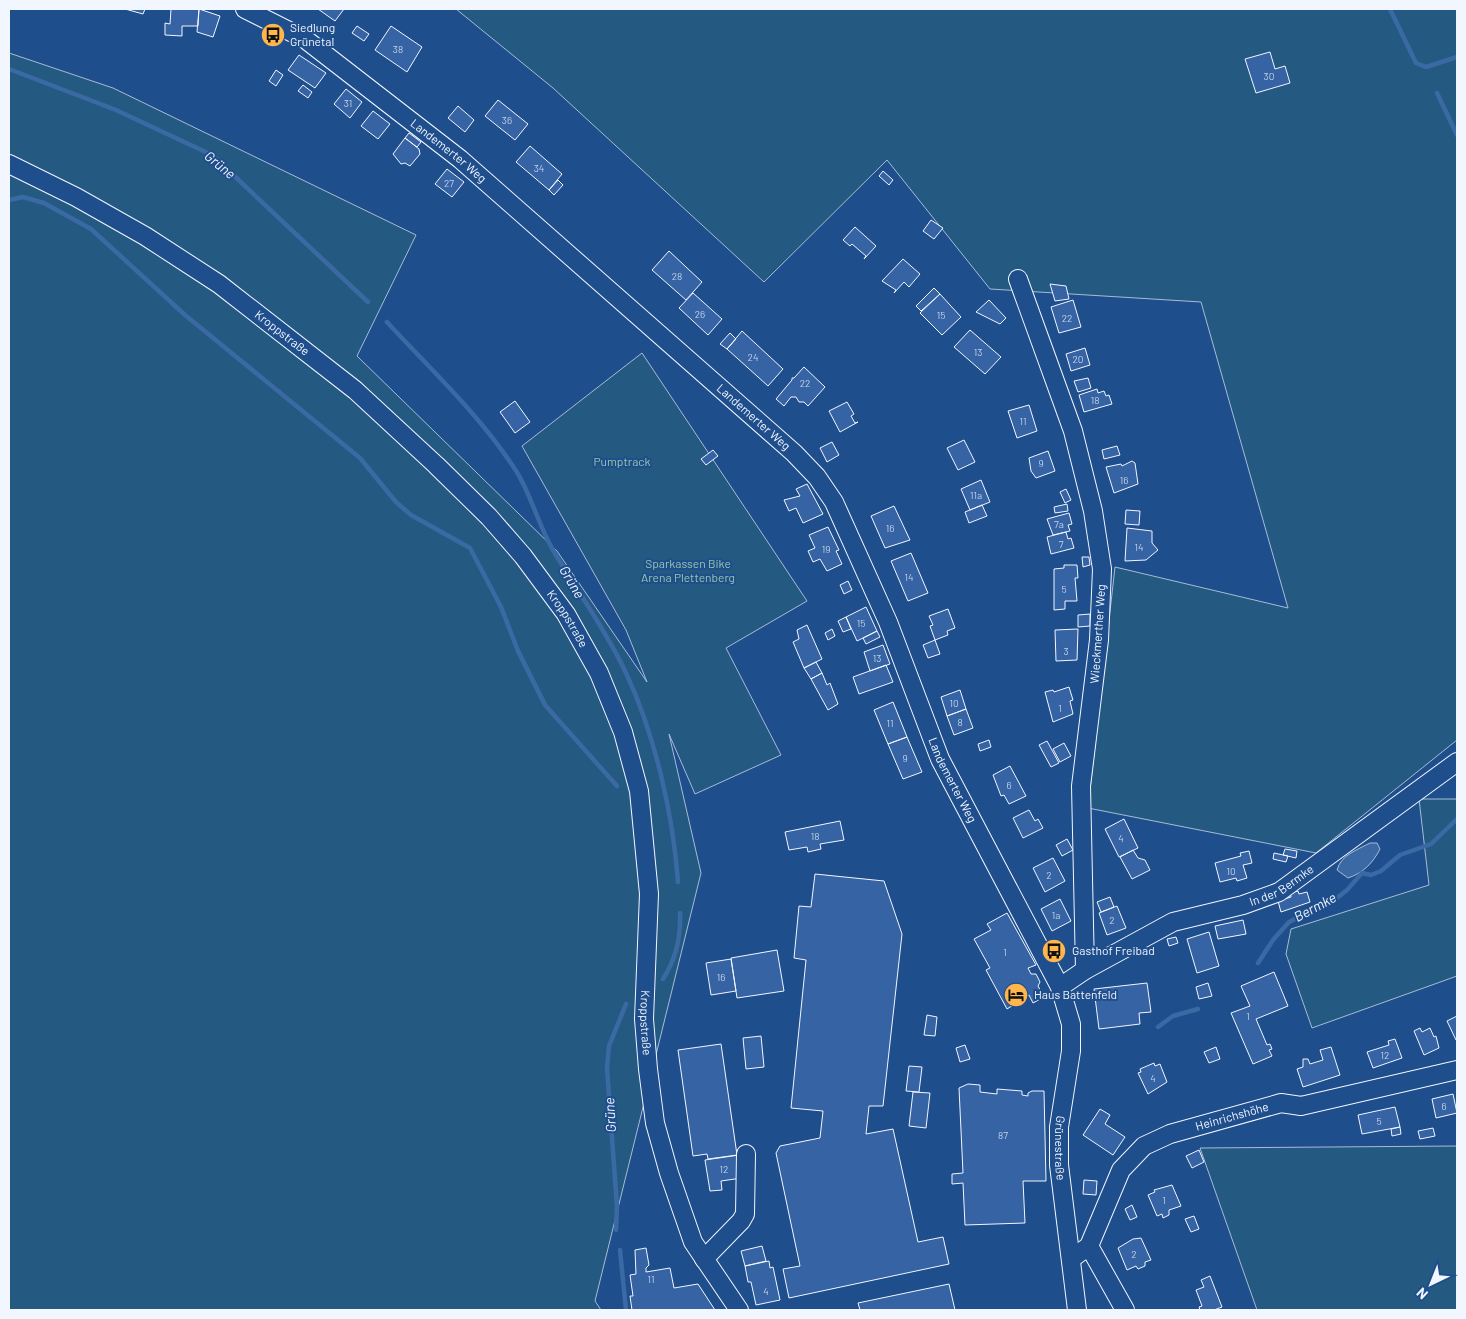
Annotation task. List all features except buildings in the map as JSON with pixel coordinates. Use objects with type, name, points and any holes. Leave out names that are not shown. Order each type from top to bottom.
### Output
[{"type":"street","name":"Landemerter Weg","points":[[245,9],[305,39],[460,159],[794,453],[817,476],[834,502],[888,622],[940,760],[1060,987]]},
{"type":"street","name":"Kroppstraße","points":[[9,164],[76,197],[153,242],[219,284],[354,390],[436,465],[489,517],[522,556],[566,614],[599,673],[623,732],[639,791],[649,894],[644,1019],[655,1123],[669,1173],[693,1242],[739,1310]]},
{"type":"street","name":"Wieckmerther Weg","points":[[1018,280],[1073,431],[1093,510],[1102,569],[1099,640],[1081,786],[1085,970]]},
{"type":"street","name":"In der Bermke","points":[[1085,970],[1173,922],[1243,905],[1279,892],[1457,762]]},
{"type":"street","points":[[1060,987],[1085,970]]},
{"type":"street","name":"Grünestraße","points":[[1060,987],[1071,1024],[1068,1080],[1059,1127],[1059,1165],[1077,1310]]},
{"type":"street","name":"Heinrichshöhe","points":[[1089,1246],[1121,1170],[1144,1146],[1170,1134],[1281,1103],[1301,1106],[1457,1070]]},
{"type":"street","points":[[704,1259],[745,1214],[746,1154]]},
{"type":"street","points":[[1071,1259],[1089,1246],[1125,1310]]},
{"type":"green space","points":[[456,9],[1457,9],[1457,740],[1316,853],[1088,808],[1115,567],[1288,608],[1201,302],[990,289],[887,160],[764,282],[553,88]]},
{"type":"green space","points":[[9,53],[113,88],[416,235],[357,356],[557,551],[647,682],[626,630],[522,446],[642,353],[807,601],[726,648],[781,755],[695,794],[669,734],[701,873],[595,1301],[601,1310],[9,1310]]},
{"type":"green space","points":[[1419,799],[1457,799],[1457,976],[1312,1028],[1286,954],[1291,929],[1429,885]]},
{"type":"green space","points":[[1457,1146],[1457,1310],[1257,1310],[1200,1148]]},
{"type":"shaded area","points":[[1370,843],[1377,843],[1380,849],[1371,863],[1363,870],[1348,878],[1337,870],[1342,860]]},
{"type":"waterway","name":"Bermke","points":[[1390,9],[1416,63],[1426,67],[1457,57]]},
{"type":"waterway","name":"Grüne","points":[[9,69],[116,110],[212,155],[368,302]]},
{"type":"waterway","name":"Bermke","points":[[1437,93],[1457,135]]},
{"type":"waterway","points":[[9,200],[23,197],[44,203],[91,229],[185,315],[360,458],[396,502],[411,515],[470,548],[501,607],[518,651],[545,705],[617,786]]},
{"type":"waterway","name":"Grüne","points":[[387,322],[473,414],[504,453],[523,483],[553,550],[618,657],[646,722],[654,748],[672,829],[678,882]]},
{"type":"waterway","name":"Bermke","points":[[1258,963],[1273,940],[1289,922],[1337,898],[1362,873],[1371,875],[1381,871],[1400,855],[1431,844],[1457,819]]},
{"type":"waterway","name":"Grüne","points":[[663,979],[677,947],[680,913]]},
{"type":"waterway","name":"Grüne","points":[[616,1230],[617,1207],[607,1068],[609,1046],[626,1004]]},
{"type":"waterway","name":"Bermke","points":[[1158,1027],[1173,1016],[1198,1009]]},
{"type":"waterway","name":"Grüne","points":[[620,1250],[626,1310]]},
{"type":"place","name":"Siedlung Grünetal","points":[[273,35]]},
{"type":"place","name":"Gasthof Freibad","points":[[1054,951]]},
{"type":"place","name":"Haus Battenfeld","points":[[1016,995]]},
{"type":"park label","name":"Pumptrack","points":[[622,462]]},
{"type":"park label","name":"Sparkassen Bike Arena Plettenberg","points":[[688,571]]}]
